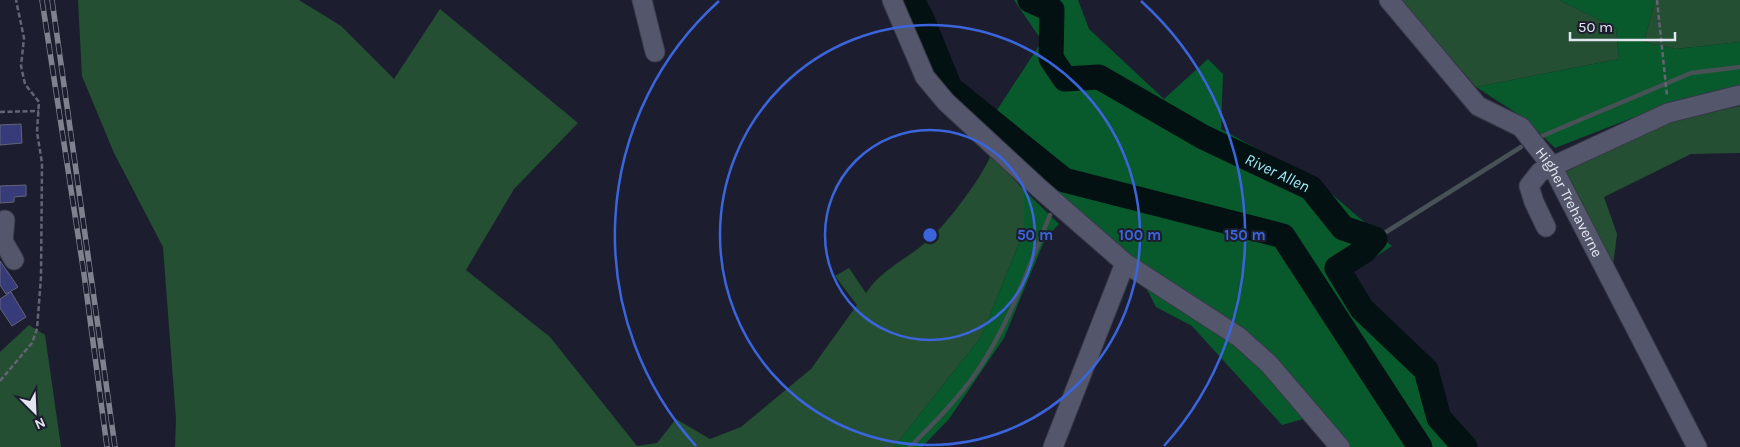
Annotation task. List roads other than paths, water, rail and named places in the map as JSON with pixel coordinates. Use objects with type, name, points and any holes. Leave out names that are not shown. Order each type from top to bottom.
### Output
[{"type":"street","points":[[642,0],[655,52]]},
{"type":"street","points":[[892,0],[925,77],[946,102],[1039,188],[1125,263],[1239,337],[1269,364],[1340,447]]},
{"type":"street","name":"Higher Trehaverne","points":[[1389,0],[1478,106],[1521,127],[1552,166],[1697,447]]},
{"type":"street","points":[[1546,227],[1534,202],[1529,186],[1540,172],[1668,113],[1740,96]]},
{"type":"street","points":[[5,220],[2,242],[14,260]]},
{"type":"street","points":[[1053,447],[1125,263]]},
{"type":"waterway","points":[[912,0],[922,19],[950,88],[1064,180],[1283,236],[1420,447]]},
{"type":"waterway","name":"River Allen","points":[[1030,0],[1052,10],[1051,58],[1065,79],[1099,77],[1203,137],[1311,188],[1343,228],[1375,239],[1364,251],[1337,268],[1362,309],[1426,370],[1439,418],[1465,447]]},
{"type":"waterway","points":[[1535,139],[1691,73],[1740,67]]},
{"type":"waterway","points":[[1375,239],[1521,147]]},
{"type":"waterway","points":[[1060,190],[1064,180]]},
{"type":"waterway","points":[[910,447],[961,393],[988,355],[1017,296],[1050,215]]},
{"type":"railway","points":[[42,0],[84,274],[107,447]]},
{"type":"railway","points":[[52,0],[115,447]]}]
